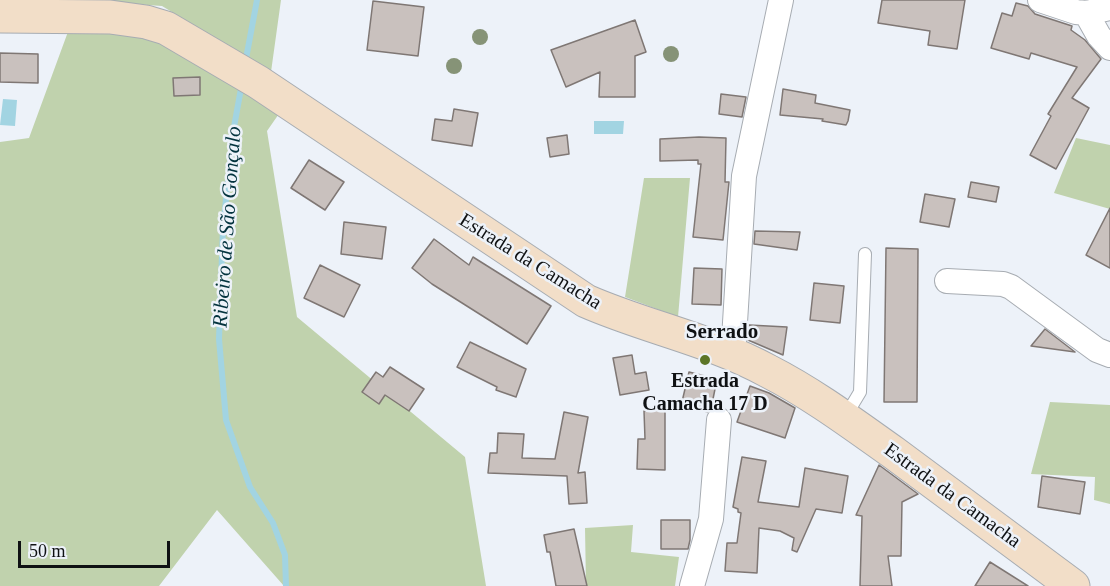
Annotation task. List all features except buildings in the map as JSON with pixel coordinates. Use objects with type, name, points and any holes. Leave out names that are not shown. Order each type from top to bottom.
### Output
[{"type":"street","points":[[733,354],[744,176],[781,0]]},
{"type":"street","points":[[1040,0],[1077,12],[1086,13],[1110,8]]},
{"type":"street","points":[[1086,13],[1099,36],[1110,48]]},
{"type":"street","name":"Estrada da Camacha","points":[[0,16],[110,17],[147,22],[166,28],[258,82],[585,301],[616,315],[733,354],[792,384],[844,417],[1073,586]]},
{"type":"street","points":[[947,281],[1003,284],[1011,287],[1091,345],[1110,355]]},
{"type":"street","points":[[692,586],[711,519],[719,420]]},
{"type":"lane","points":[[844,417],[860,392],[865,254]]},
{"type":"green space","points":[[76,0],[281,0],[271,72],[162,6]]},
{"type":"green space","points":[[69,29],[164,39],[283,108],[267,131],[297,317],[465,457],[486,586],[284,586],[217,510],[159,586],[0,586],[0,142],[29,138]]},
{"type":"green space","points":[[1076,138],[1110,145],[1110,209],[1054,193]]},
{"type":"green space","points":[[644,178],[690,178],[678,317],[625,297]]},
{"type":"green space","points":[[1050,402],[1110,405],[1110,504],[1094,500],[1095,477],[1031,474]]},
{"type":"green space","points":[[633,525],[631,552],[679,557],[675,586],[586,586],[585,528]]},
{"type":"water","points":[[3,99],[17,100],[15,126],[0,125]]},
{"type":"water","points":[[594,121],[624,121],[623,134],[594,134]]},
{"type":"waterway","name":"Ribeiro de São Gonçalo","points":[[245,64],[257,0]]},
{"type":"waterway","name":"Ribeiro de São Gonçalo","points":[[242,83],[234,127],[223,227],[219,339],[226,420],[250,487],[273,523],[285,555],[286,586]]},
{"type":"place","name":"Estrada Camacha 17 D","points":[[705,360]]},
{"type":"district","name":"Serrado","points":[[722,333]]}]
